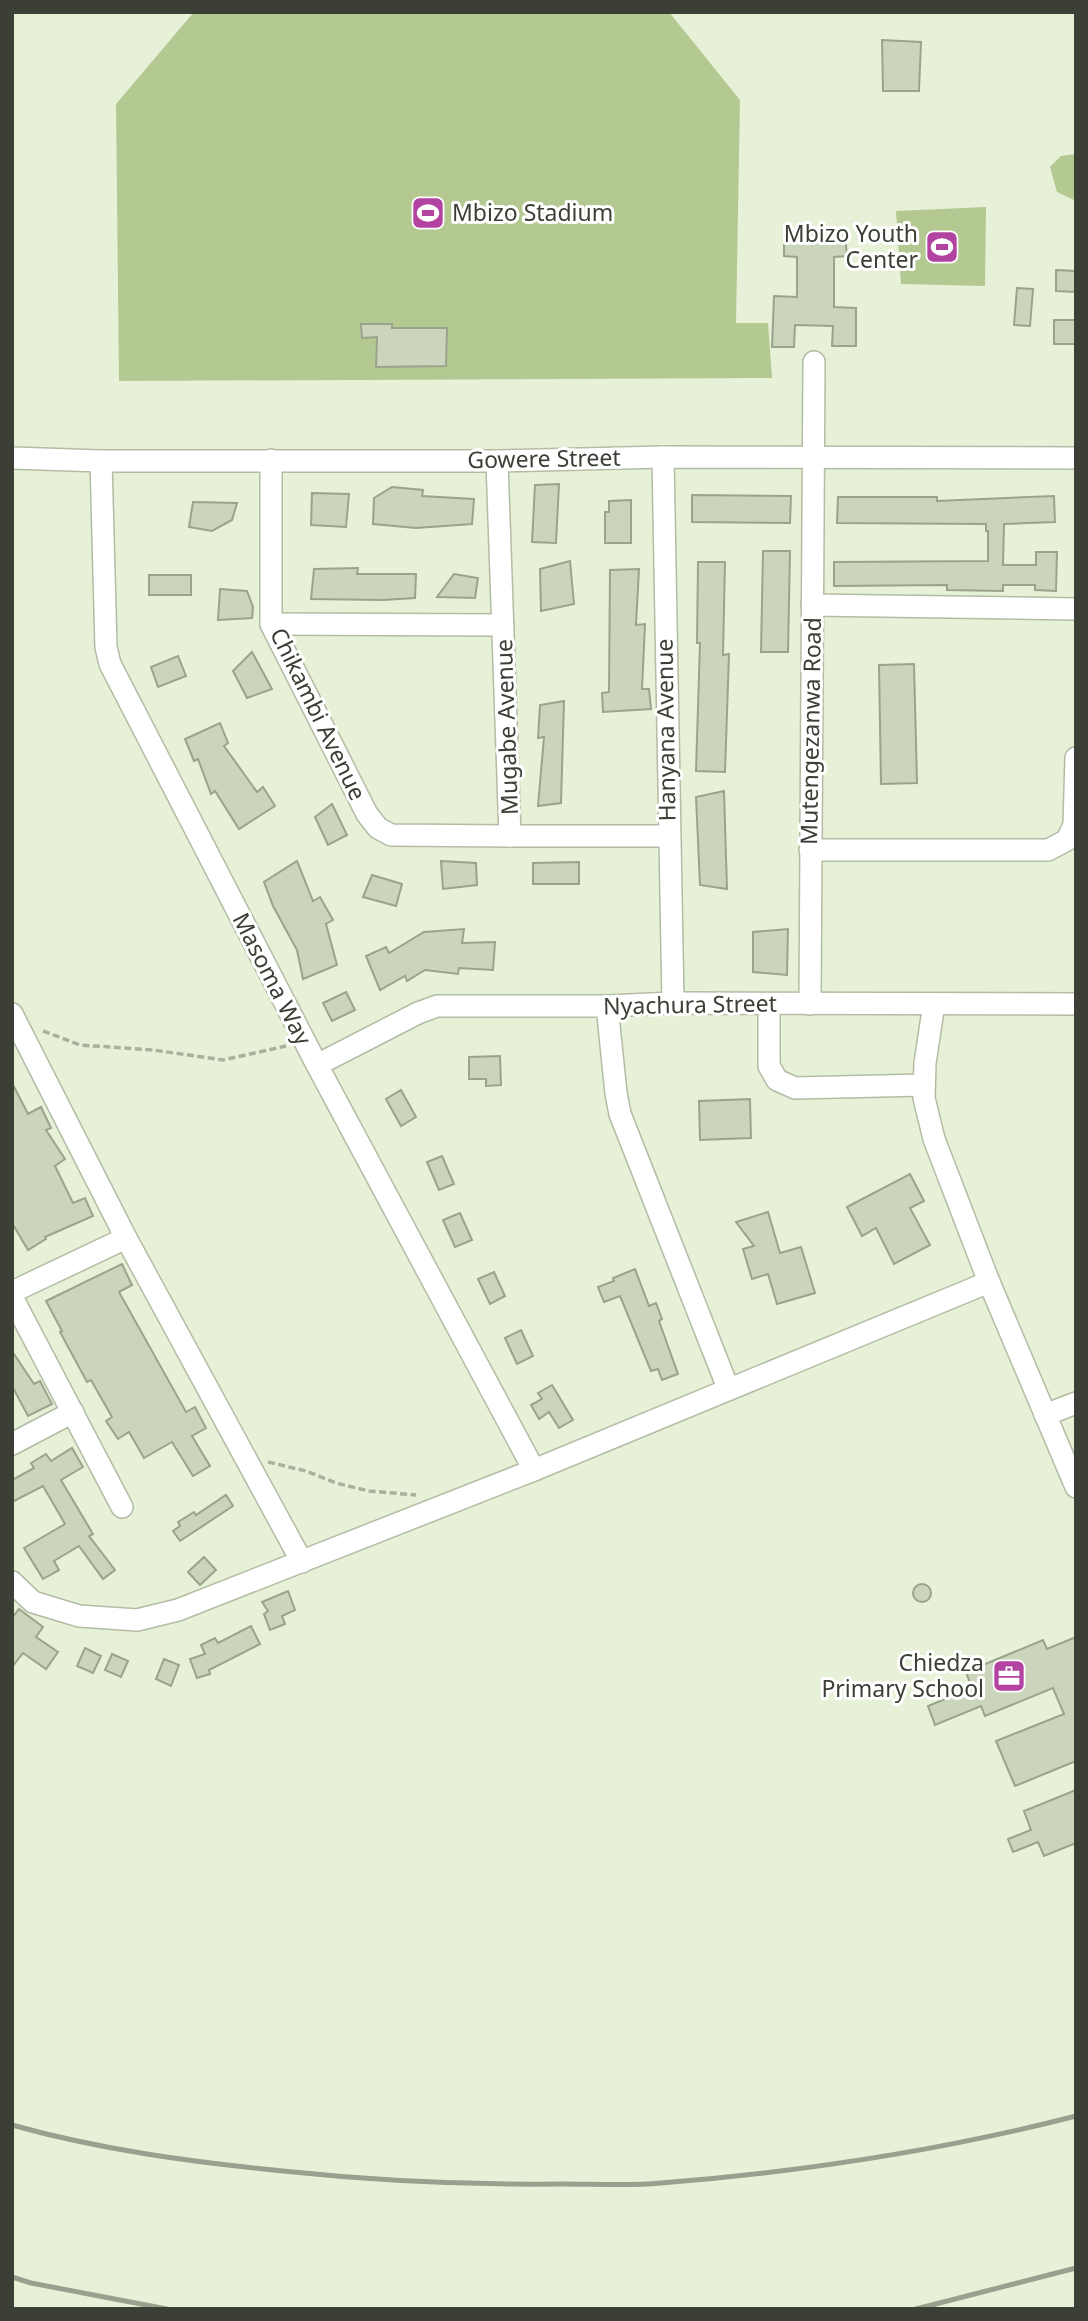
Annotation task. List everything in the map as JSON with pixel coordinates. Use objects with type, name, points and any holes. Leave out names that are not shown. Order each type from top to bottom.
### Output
[{"type":"street","name":"Mutengezanwa Road","points":[[810,1004],[814,362]]},
{"type":"street","name":"Gowere Street","points":[[12,458],[101,461],[497,461],[663,457],[1076,458]]},
{"type":"street","name":"Hanyana Avenue","points":[[663,457],[673,1003]]},
{"type":"street","name":"Chikambi Avenue","points":[[271,460],[271,624],[367,814],[378,828],[391,835],[510,836]]},
{"type":"street","name":"Masoma Way","points":[[101,461],[107,647],[110,664],[304,1041],[534,1470]]},
{"type":"street","name":"Mugabe Avenue","points":[[497,461],[510,836],[668,835]]},
{"type":"street","points":[[812,606],[1076,609]]},
{"type":"street","points":[[271,624],[503,625]]},
{"type":"street","points":[[810,850],[1048,850],[1067,840],[1073,825],[1076,758]]},
{"type":"street","name":"Nyachura Street","points":[[317,1065],[418,1013],[437,1006],[607,1006],[673,1003],[1076,1004]]},
{"type":"street","points":[[769,1004],[769,1066],[777,1080],[795,1088],[924,1085]]},
{"type":"street","points":[[934,1004],[924,1085],[924,1098],[934,1139],[989,1282],[1076,1487]]},
{"type":"street","points":[[607,1006],[620,1114],[728,1388]]},
{"type":"street","points":[[12,1015],[126,1237],[302,1562]]},
{"type":"street","points":[[122,1507],[12,1295],[126,1237]]},
{"type":"street","points":[[12,1582],[33,1602],[79,1616],[137,1620],[178,1610],[534,1470],[989,1282]]},
{"type":"street","points":[[1045,1415],[1076,1403]]},
{"type":"street","points":[[12,1444],[73,1412]]},
{"type":"path","points":[[12,1015],[48,1034],[80,1045],[153,1050],[223,1060],[304,1041]]},
{"type":"path","points":[[245,1457],[306,1471],[336,1483],[369,1491],[421,1495]]},
{"type":"green space","name":"Mbizo Stadium","points":[[194,12],[669,12],[740,100],[736,323],[768,323],[772,378],[119,381],[116,104]]},
{"type":"green space","points":[[1076,154],[1076,201],[1057,192],[1050,167],[1061,156]]},
{"type":"green space","name":"Mbizo Youth Center","points":[[986,207],[985,286],[901,284],[896,211]]},
{"type":"building","points":[[882,40],[921,42],[919,91],[883,91]]},
{"type":"building","points":[[845,233],[847,256],[834,257],[834,307],[856,308],[856,346],[832,346],[833,326],[795,325],[794,347],[772,347],[774,296],[797,297],[797,257],[784,256],[784,236]]},
{"type":"building","points":[[1056,270],[1076,271],[1076,292],[1056,291]]},
{"type":"building","points":[[1017,288],[1033,289],[1030,326],[1014,325]]},
{"type":"building","points":[[1054,320],[1076,320],[1076,344],[1054,344]]},
{"type":"building","points":[[361,324],[392,324],[392,328],[447,328],[446,366],[376,367],[377,337],[362,338]]},
{"type":"building","points":[[559,484],[556,543],[532,542],[535,485]]},
{"type":"building","points":[[392,487],[423,490],[422,496],[474,499],[472,524],[416,528],[373,524],[374,498]]},
{"type":"building","points":[[312,493],[349,494],[346,527],[311,525]]},
{"type":"building","points":[[692,495],[791,496],[790,523],[692,522]]},
{"type":"building","points":[[1054,496],[1055,522],[1004,524],[1003,565],[1036,565],[1036,552],[1057,552],[1056,591],[1035,590],[1035,585],[1003,585],[1003,591],[947,590],[947,585],[834,586],[834,562],[988,561],[986,524],[837,523],[838,497],[937,497],[937,501]]},
{"type":"building","points":[[631,500],[631,543],[605,543],[605,512],[609,512],[609,501]]},
{"type":"building","points":[[193,502],[237,503],[232,520],[212,531],[189,527]]},
{"type":"building","points":[[763,551],[790,551],[788,652],[761,652]]},
{"type":"building","points":[[570,561],[574,604],[541,611],[540,569]]},
{"type":"building","points":[[698,562],[725,562],[723,655],[729,654],[725,772],[696,771],[700,643],[697,643]]},
{"type":"building","points":[[358,568],[357,574],[416,574],[415,598],[311,599],[314,569]]},
{"type":"building","points":[[639,569],[636,625],[645,624],[642,689],[649,689],[651,709],[603,712],[602,693],[609,692],[610,570]]},
{"type":"building","points":[[454,574],[478,578],[475,598],[437,597]]},
{"type":"building","points":[[149,575],[191,575],[191,595],[149,595]]},
{"type":"building","points":[[220,589],[247,591],[253,607],[252,618],[218,620]]},
{"type":"building","points":[[252,652],[272,689],[247,698],[233,671]]},
{"type":"building","points":[[178,656],[186,676],[158,687],[151,667]]},
{"type":"building","points":[[914,664],[917,783],[881,784],[879,665]]},
{"type":"building","points":[[564,701],[561,803],[538,806],[544,737],[538,738],[540,705]]},
{"type":"building","points":[[220,723],[228,743],[224,746],[257,792],[263,787],[275,806],[239,829],[215,791],[211,794],[198,759],[194,761],[185,739]]},
{"type":"building","points":[[724,791],[727,889],[700,885],[696,797]]},
{"type":"building","points":[[332,804],[347,835],[328,845],[315,817]]},
{"type":"building","points":[[297,861],[313,901],[320,897],[333,920],[326,924],[337,965],[303,979],[297,950],[273,906],[264,882]]},
{"type":"building","points":[[441,861],[476,863],[477,885],[443,889]]},
{"type":"building","points":[[579,862],[579,884],[533,884],[533,863]]},
{"type":"building","points":[[372,875],[402,884],[396,906],[363,897]]},
{"type":"building","points":[[464,929],[462,943],[495,942],[493,970],[459,968],[458,974],[425,970],[407,981],[405,976],[380,990],[366,956],[386,947],[389,953],[424,932]]},
{"type":"building","points":[[788,929],[787,975],[753,972],[753,932]]},
{"type":"building","points":[[346,992],[355,1010],[332,1021],[323,1003]]},
{"type":"building","points":[[500,1056],[501,1085],[486,1086],[486,1079],[469,1079],[469,1057]]},
{"type":"building","points":[[12,1083],[28,1114],[41,1107],[51,1128],[46,1130],[65,1159],[55,1166],[73,1203],[85,1198],[93,1216],[45,1237],[46,1239],[28,1250],[12,1223]]},
{"type":"building","points":[[401,1090],[416,1117],[401,1126],[386,1099]]},
{"type":"building","points":[[750,1099],[751,1138],[700,1140],[699,1101]]},
{"type":"building","points":[[442,1156],[454,1184],[439,1190],[427,1162]]},
{"type":"building","points":[[910,1174],[924,1201],[910,1208],[930,1245],[894,1264],[876,1228],[862,1236],[847,1207]]},
{"type":"building","points":[[768,1212],[780,1253],[801,1247],[815,1293],[777,1304],[768,1274],[752,1279],[743,1249],[754,1246],[736,1222]]},
{"type":"building","points":[[460,1213],[472,1240],[455,1247],[443,1220]]},
{"type":"building","points":[[122,1264],[132,1285],[119,1292],[186,1412],[195,1407],[206,1428],[192,1436],[210,1466],[193,1476],[172,1442],[144,1458],[129,1432],[118,1439],[106,1421],[112,1417],[91,1380],[87,1382],[46,1301]]},
{"type":"building","points":[[635,1269],[649,1306],[656,1303],[662,1319],[659,1321],[678,1374],[662,1380],[658,1369],[651,1371],[620,1296],[604,1302],[598,1287]]},
{"type":"building","points":[[494,1272],[505,1296],[490,1304],[478,1279]]},
{"type":"building","points":[[521,1330],[533,1356],[517,1364],[505,1338]]},
{"type":"building","points":[[12,1351],[34,1384],[40,1381],[52,1404],[28,1416],[12,1386]]},
{"type":"building","points":[[552,1385],[573,1420],[559,1428],[549,1412],[539,1419],[531,1405],[542,1399],[538,1393]]},
{"type":"building","points":[[72,1448],[83,1467],[61,1480],[93,1534],[89,1536],[115,1570],[103,1579],[79,1546],[54,1561],[59,1570],[43,1579],[24,1548],[65,1524],[43,1486],[12,1502],[12,1480],[34,1468],[31,1463],[46,1454],[51,1461]]},
{"type":"building","points":[[226,1495],[233,1506],[180,1541],[173,1531],[180,1526],[178,1522],[194,1512],[196,1515]]},
{"type":"building","points":[[204,1557],[216,1570],[200,1585],[188,1572]]},
{"type":"building","points":[[918,1584],[926,1584],[931,1593],[929,1600],[918,1602],[913,1597],[913,1589]]},
{"type":"building","points":[[288,1591],[295,1610],[282,1616],[285,1624],[270,1630],[264,1614],[268,1611],[262,1602]]},
{"type":"building","points":[[19,1609],[43,1627],[36,1637],[58,1652],[46,1669],[23,1653],[12,1667],[12,1618]]},
{"type":"building","points":[[251,1626],[260,1644],[209,1670],[210,1674],[197,1678],[190,1659],[205,1654],[201,1645],[215,1638],[218,1643]]},
{"type":"building","points":[[1076,1637],[1076,1761],[1015,1786],[996,1741],[1064,1714],[1053,1688],[985,1716],[981,1706],[935,1725],[928,1706],[972,1688],[966,1672],[1043,1640],[1047,1649]]},
{"type":"building","points":[[85,1648],[101,1656],[93,1673],[77,1666]]},
{"type":"building","points":[[112,1654],[128,1661],[121,1677],[105,1670]]},
{"type":"building","points":[[164,1659],[179,1665],[171,1686],[156,1679]]},
{"type":"building","points":[[1076,1790],[1076,1843],[1044,1856],[1038,1842],[1013,1852],[1008,1839],[1031,1830],[1024,1811]]},
{"type":"railway","points":[[12,2125],[79,2141],[215,2164],[388,2180],[625,2185],[818,2166],[922,2150],[1076,2116]]},
{"type":"railway","points":[[916,2309],[1076,2268]]},
{"type":"railway","points":[[12,2277],[167,2309]]},
{"type":"place","name":"Mbizo Stadium","points":[[428,213]]},
{"type":"place","name":"Mbizo Youth Center","points":[[942,247]]},
{"type":"place","name":"Chiedza Primary School","points":[[1009,1676]]}]
